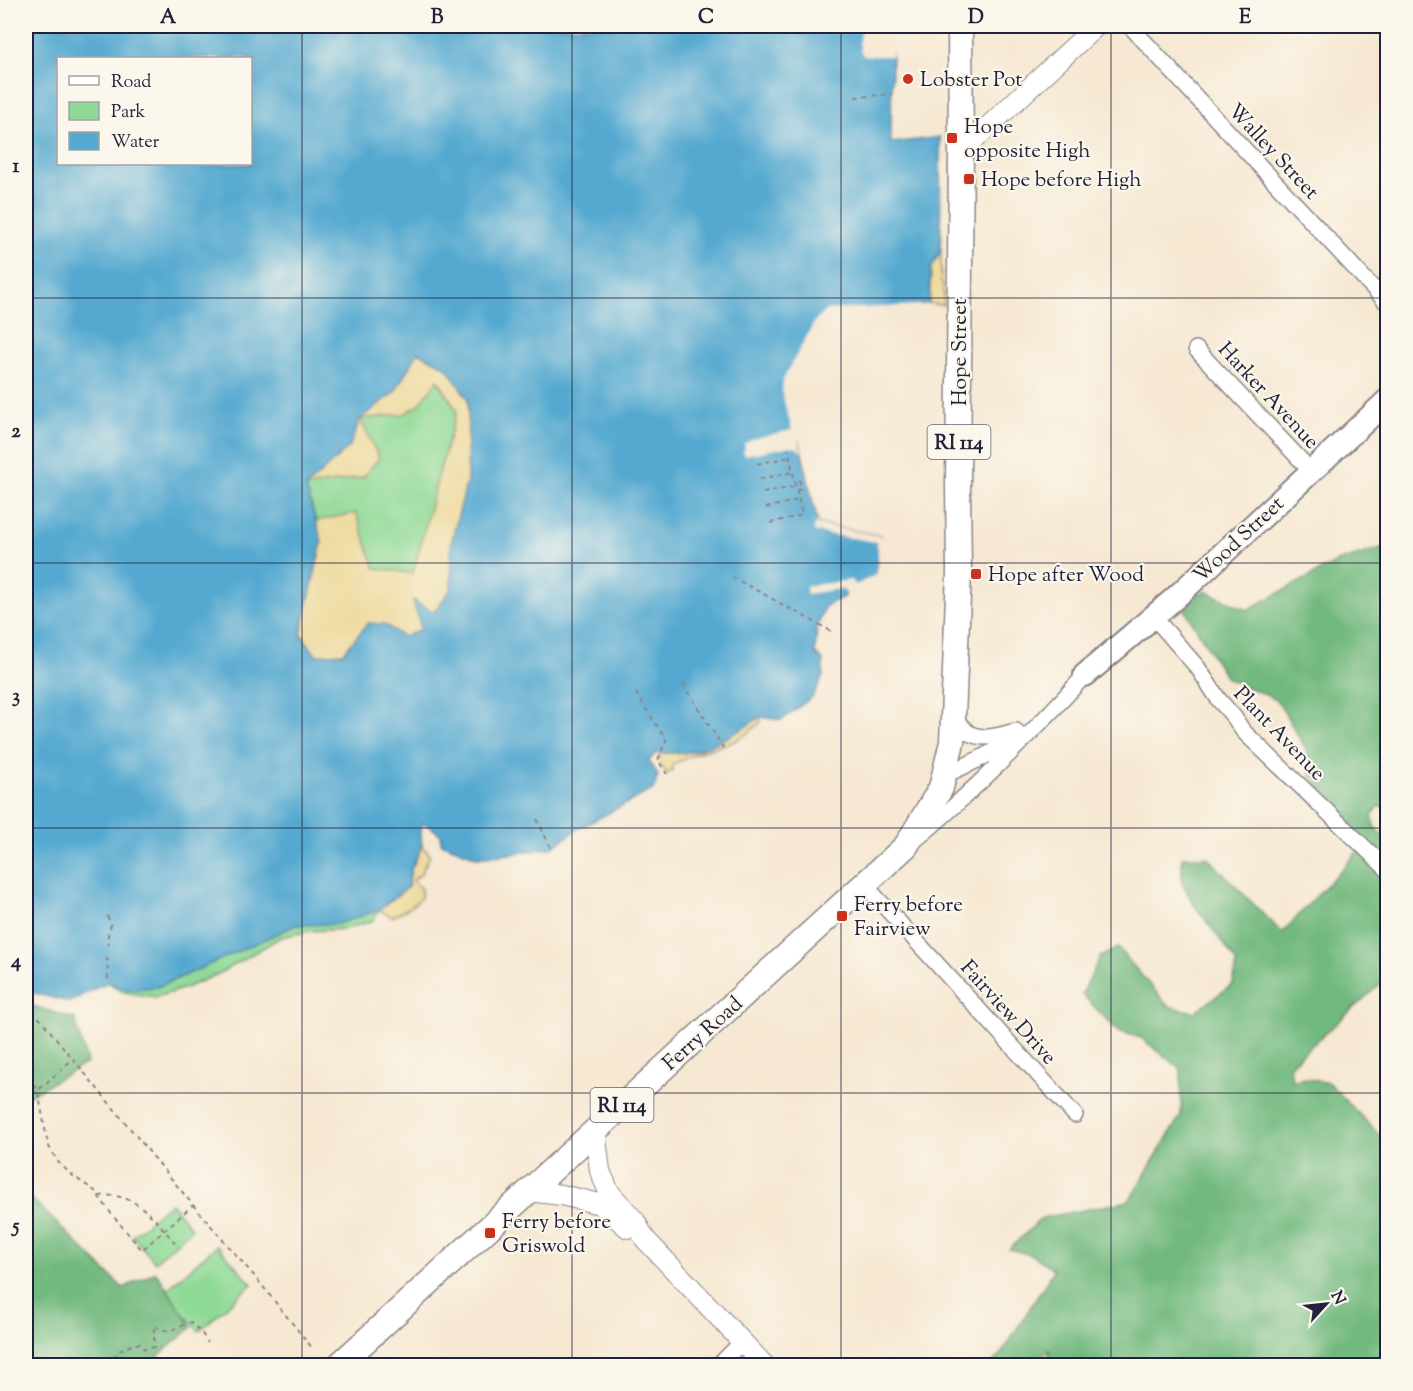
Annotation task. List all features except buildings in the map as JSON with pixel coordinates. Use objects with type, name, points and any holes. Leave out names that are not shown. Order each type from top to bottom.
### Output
[{"type":"main road","name":"Hope Street","points":[[906,846],[941,788],[952,742],[959,572],[960,26]]},
{"type":"main road","name":"Wood Street","points":[[1085,675],[1174,600],[1388,400]]},
{"type":"main road","name":"Ferry Road","points":[[338,1365],[906,846]]},
{"type":"street","points":[[961,152],[1096,26]]},
{"type":"street","name":"Walley Street","points":[[1130,26],[1388,304]]},
{"type":"street","name":"Harker Avenue","points":[[1196,349],[1311,471]]},
{"type":"street","name":"Plant Avenue","points":[[1153,616],[1198,668],[1219,700],[1243,730],[1388,870]]},
{"type":"street","name":"Wood Street","points":[[942,779],[1003,746],[1085,675]]},
{"type":"street","name":"Wood Street","points":[[906,846],[941,819],[1027,738],[1085,675]]},
{"type":"street","name":"Wood Street","points":[[952,716],[970,734],[996,736],[1022,729]]},
{"type":"street","points":[[942,779],[954,785],[976,785]]},
{"type":"street","name":"Fairview Drive","points":[[864,884],[1075,1115]]},
{"type":"street","points":[[595,1130],[600,1171],[609,1192],[635,1221],[645,1239],[765,1365]]},
{"type":"street","points":[[529,1191],[561,1195],[600,1204],[631,1231],[645,1239]]},
{"type":"street","points":[[718,1365],[742,1342]]},
{"type":"path","points":[[855,97],[892,94]]},
{"type":"path","points":[[770,523],[802,515],[788,449]]},
{"type":"path","points":[[757,464],[789,457]]},
{"type":"path","points":[[760,478],[792,472]]},
{"type":"path","points":[[796,490],[802,492],[799,478]]},
{"type":"path","points":[[763,493],[796,486]]},
{"type":"path","points":[[766,508],[798,501]]},
{"type":"path","points":[[732,577],[831,631]]},
{"type":"path","points":[[683,684],[724,749]]},
{"type":"path","points":[[636,693],[666,740],[658,760],[668,774]]},
{"type":"path","points":[[537,819],[552,851]]},
{"type":"path","points":[[107,916],[111,924],[108,951]]},
{"type":"path","points":[[107,957],[108,982]]},
{"type":"path","points":[[26,1004],[313,1349]]},
{"type":"path","points":[[26,1101],[72,1059]]},
{"type":"path","points":[[26,1081],[34,1084],[37,1091],[48,1145],[58,1163],[95,1191],[142,1250],[193,1205]]},
{"type":"path","points":[[99,1196],[125,1198],[145,1209],[176,1244]]},
{"type":"path","points":[[110,1365],[113,1358],[123,1348],[140,1343],[144,1349],[154,1347],[154,1326],[159,1330],[167,1331],[191,1322],[208,1343]]},
{"type":"path","points":[[213,1365],[217,1361]]},
{"type":"green space","points":[[424,359],[457,411],[438,477],[438,551],[343,653],[306,487],[363,477],[379,458],[360,419],[404,414]]},
{"type":"green space","points":[[1387,546],[1387,809],[1379,806],[1372,816],[1375,828],[1387,840],[1387,978],[1290,1065],[1292,1081],[1304,1078],[1329,1083],[1387,1143],[1387,1365],[1046,1365],[1050,1350],[1027,1365],[990,1366],[1003,1351],[1054,1270],[1034,1256],[1009,1249],[1042,1218],[1129,1201],[1181,1115],[1181,1069],[1141,1038],[1118,1031],[1082,994],[1100,957],[1118,948],[1168,1006],[1194,1012],[1233,984],[1236,961],[1193,903],[1182,882],[1182,857],[1207,857],[1282,933],[1363,846],[1310,775],[1307,751],[1275,699],[1226,678],[1185,610],[1190,599],[1205,591],[1247,610],[1337,562]]},
{"type":"green space","points":[[384,904],[372,921],[345,929],[310,931],[281,937],[218,974],[156,997],[122,992],[108,982],[267,927]]},
{"type":"green space","points":[[26,1004],[75,1019],[87,1063],[26,1097]]},
{"type":"green space","points":[[26,1193],[123,1288],[156,1272],[192,1327],[158,1356],[167,1365],[26,1365]]},
{"type":"green space","points":[[171,1203],[192,1229],[155,1262],[132,1236]]},
{"type":"green space","points":[[217,1245],[252,1284],[199,1331],[164,1292]]},
{"type":"sand","points":[[941,250],[944,305],[929,304],[929,255]]},
{"type":"sand","points":[[441,295],[490,403],[462,634],[343,653],[316,655],[301,634],[294,483]],"holes":[[[438,379],[457,411],[413,574],[375,568],[356,513],[316,521],[306,487],[363,477],[379,458],[360,419],[404,414],[419,405]]]},
{"type":"sand","points":[[760,717],[761,722],[748,733],[733,742],[697,753],[673,764],[672,771],[667,774],[658,760],[666,741]]},
{"type":"sand","points":[[422,846],[430,855],[420,875],[413,880],[421,889],[421,898],[392,917],[379,910],[411,869]]},
{"type":"water","points":[[26,26],[865,26],[866,52],[892,53],[891,143],[940,137],[941,250],[931,269],[929,304],[827,314],[787,387],[818,524],[882,536],[874,582],[825,606],[817,628],[815,653],[823,660],[823,676],[813,696],[782,720],[760,717],[726,738],[699,750],[682,753],[656,753],[649,761],[658,775],[654,789],[578,829],[551,848],[477,857],[441,843],[441,835],[422,823],[422,846],[411,869],[408,887],[379,910],[338,924],[296,925],[157,987],[126,990],[108,982],[69,1002],[26,990]],"holes":[[[418,352],[446,367],[468,399],[467,481],[451,543],[451,589],[434,612],[413,600],[421,629],[404,637],[384,624],[368,623],[343,653],[316,655],[301,634],[322,542],[306,487],[350,446],[360,419],[394,393]]]},
{"type":"pier","points":[[868,26],[868,49],[892,50],[892,56],[864,56],[859,42],[861,29]]},
{"type":"pier","points":[[932,304],[929,307],[828,317],[790,387],[802,435],[799,441],[802,453],[791,446],[744,455],[744,444],[752,439],[792,430],[782,393],[783,380],[815,321],[826,310]]},
{"type":"pier","points":[[817,521],[818,524],[885,538],[882,574],[876,585],[848,598],[846,592],[840,589],[807,594],[806,586],[851,580],[856,585],[875,575],[878,559],[876,542],[815,532],[814,527]]},
{"type":"place","name":"Lobster Pot","points":[[908,79]]},
{"type":"place","name":"Hope opposite High","points":[[952,138]]},
{"type":"place","name":"Hope before High","points":[[969,179]]},
{"type":"place","name":"Hope after Wood","points":[[976,574]]},
{"type":"place","name":"Ferry before Fairview","points":[[842,916]]},
{"type":"place","name":"Ferry before Griswold","points":[[490,1233]]}]
